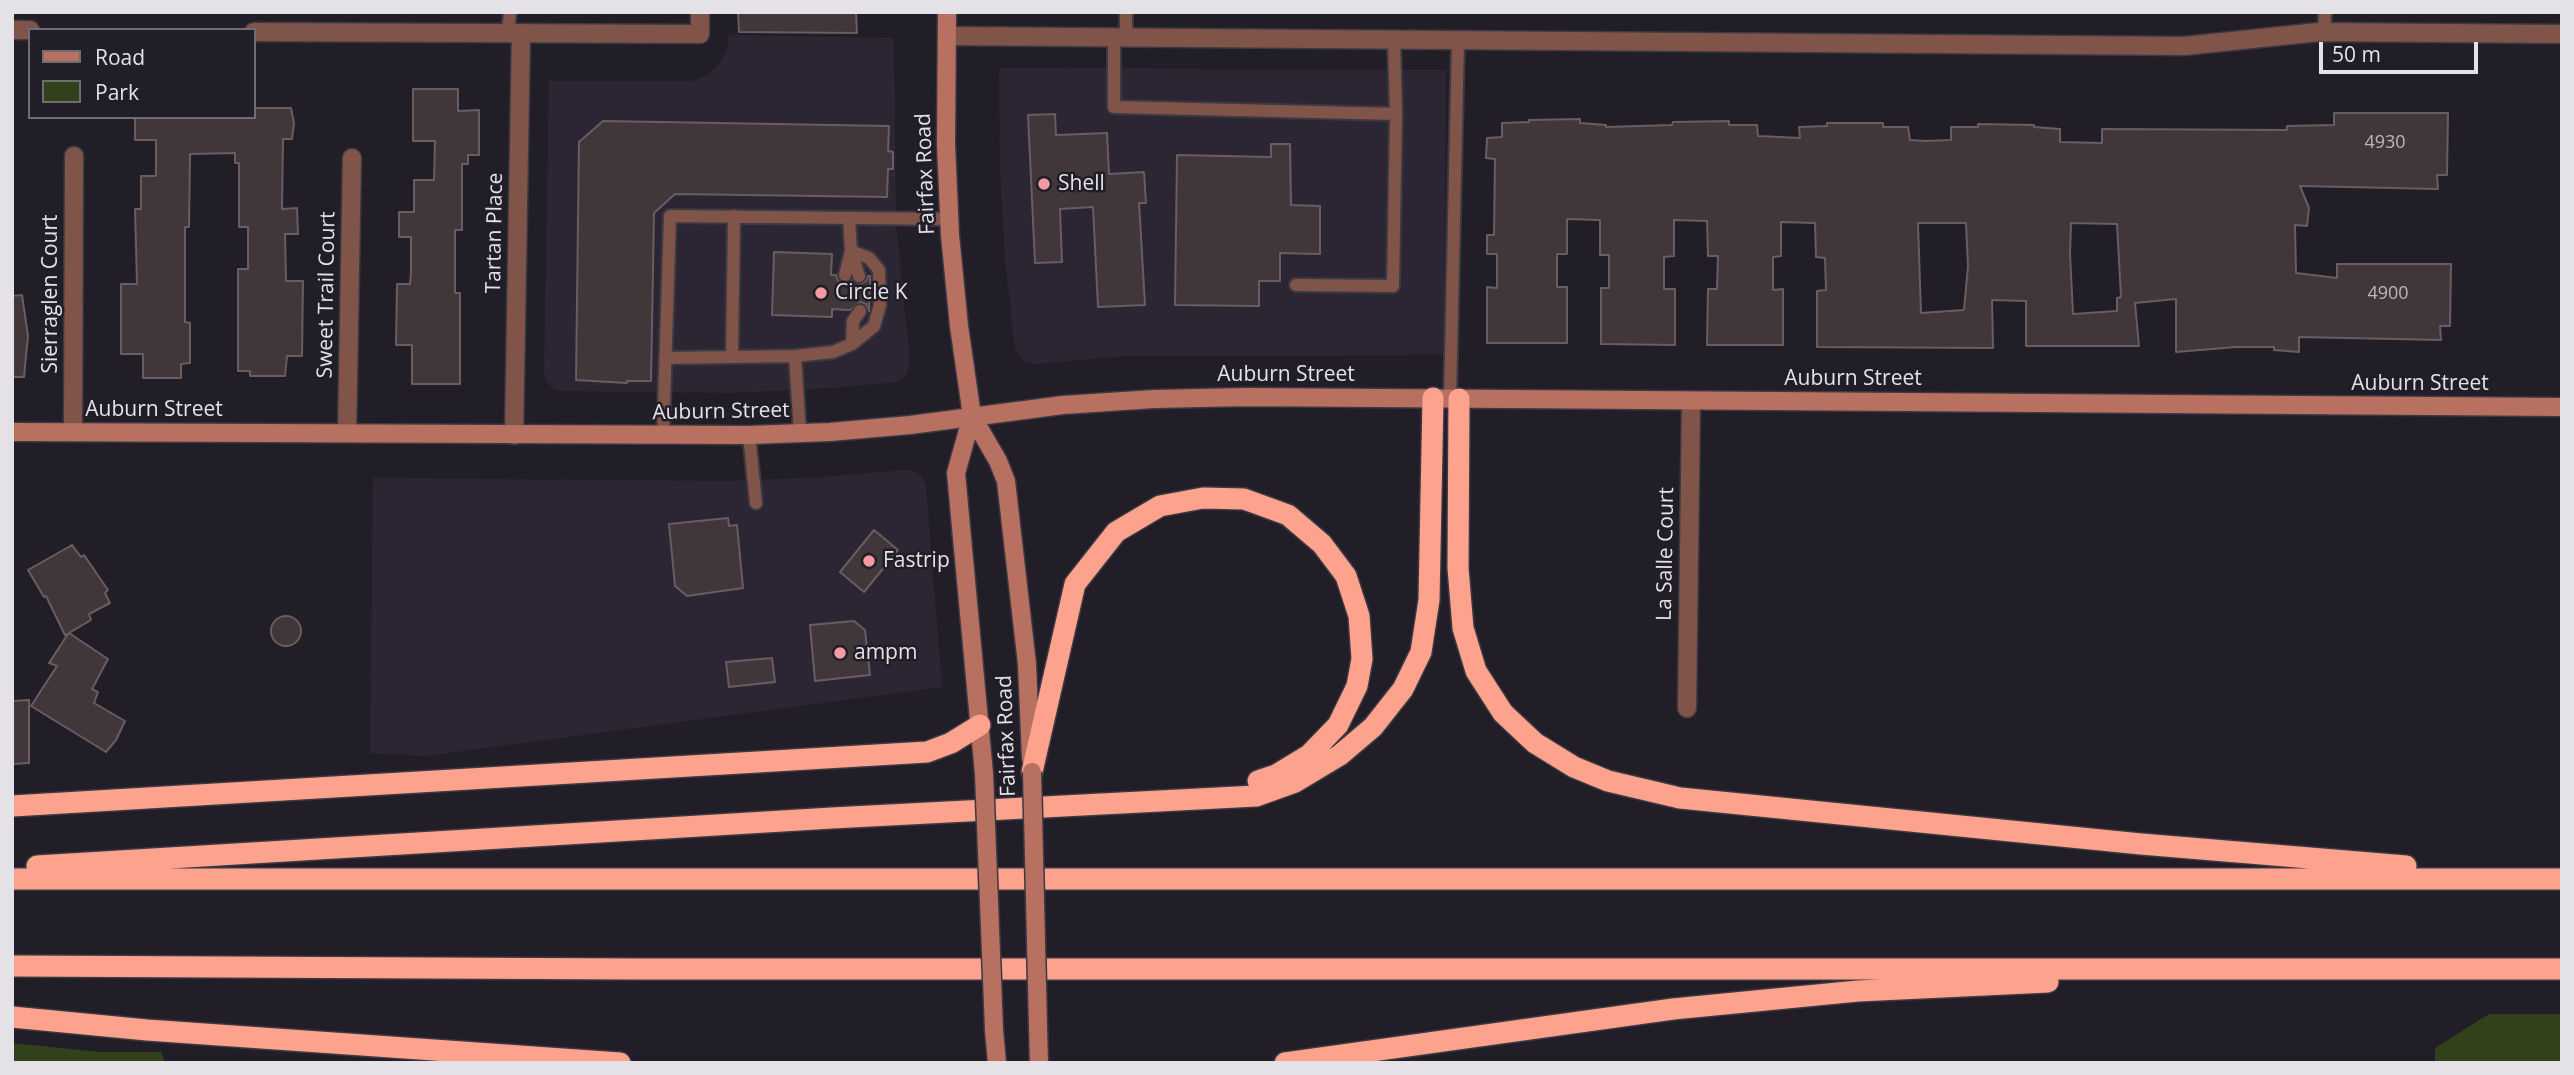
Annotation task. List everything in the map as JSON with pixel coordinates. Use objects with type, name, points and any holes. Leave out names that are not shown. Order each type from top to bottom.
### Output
[{"type":"highway","points":[[12,867],[1256,796],[1295,782],[1340,755],[1373,727],[1403,689],[1421,652],[1429,600],[1447,399]]},
{"type":"highway","points":[[1447,399],[1463,628],[1476,671],[1503,713],[1535,743],[1574,767],[1608,781],[1680,798],[2128,843],[2558,879]]},
{"type":"highway","points":[[1032,772],[1074,584],[1116,532],[1160,506],[1203,498],[1244,499],[1287,515],[1322,544],[1346,576],[1359,616],[1362,659],[1357,686],[1338,724],[1309,755],[1276,775],[1199,801]]},
{"type":"highway","points":[[12,806],[927,752],[951,743],[980,725]]},
{"type":"highway","points":[[12,879],[2558,879]]},
{"type":"highway","points":[[12,966],[612,969],[2562,969]]},
{"type":"highway","points":[[1284,1063],[1673,1009],[1858,991],[2344,969]]},
{"type":"highway","points":[[12,1017],[148,1030],[620,1063]]},
{"type":"main road","name":"Fairfax Road","points":[[947,12],[946,144],[949,219],[959,326],[972,416],[998,461],[1006,481],[1027,664],[1039,1063]]},
{"type":"main road","name":"Auburn Street","points":[[12,432],[749,435],[910,425],[1063,405],[1154,398],[2562,407]]},
{"type":"main road","name":"Fairfax Road","points":[[972,416],[956,473],[984,774],[997,1063]]},
{"type":"street","points":[[256,32],[700,34],[701,12]]},
{"type":"street","points":[[947,36],[2184,46],[2324,32],[2562,34]]},
{"type":"street","name":"Tartan Place","points":[[514,33],[514,435]]},
{"type":"street","name":"Sierraglen Court","points":[[73,432],[74,156]]},
{"type":"street","name":"Sweet Trail Court","points":[[348,433],[352,158]]},
{"type":"street","name":"La Salle Court","points":[[1687,708],[1691,401]]},
{"type":"lane","points":[[510,12],[514,33]]},
{"type":"lane","points":[[1126,12],[1120,37],[1114,107],[1395,114]]},
{"type":"lane","points":[[2324,32],[2325,12]]},
{"type":"lane","points":[[1296,285],[1393,286],[1395,40]]},
{"type":"lane","points":[[1447,399],[1458,40]]},
{"type":"lane","points":[[663,436],[670,216],[949,219]]},
{"type":"lane","points":[[732,357],[734,216]]},
{"type":"lane","points":[[849,218],[851,251],[859,276]]},
{"type":"lane","points":[[845,275],[851,251]]},
{"type":"lane","points":[[665,358],[795,356],[833,352],[852,344],[874,326],[880,305],[879,270],[869,258],[851,251]]},
{"type":"lane","points":[[852,344],[853,314]]},
{"type":"lane","points":[[795,356],[800,433]]},
{"type":"lane","points":[[749,435],[756,503]]},
{"type":"shaded area","points":[[729,35],[894,38],[896,224],[910,362],[907,374],[897,382],[732,393],[554,389],[544,375],[549,81],[693,81],[707,75],[719,64],[727,49]]},
{"type":"shaded area","points":[[999,68],[1446,70],[1444,355],[1127,356],[1035,364],[1024,361],[1015,348],[1005,259],[1000,171]]},
{"type":"shaded area","points":[[914,471],[922,477],[926,487],[942,687],[426,756],[370,753],[373,478],[726,481]]},
{"type":"green space","points":[[2489,1014],[2562,1014],[2562,1063],[2435,1063],[2435,1048]]},
{"type":"green space","points":[[12,1043],[100,1052],[161,1052],[165,1063],[12,1063]]},
{"type":"building","points":[[738,12],[856,12],[857,33],[739,32]]},
{"type":"building","points":[[413,89],[458,89],[458,111],[479,110],[479,155],[468,155],[468,164],[462,164],[462,230],[455,230],[455,293],[460,293],[460,384],[412,384],[412,345],[396,345],[397,284],[410,284],[411,272],[411,237],[399,237],[399,212],[414,212],[414,180],[434,180],[435,141],[413,141]]},
{"type":"building","points":[[256,108],[291,108],[294,123],[292,139],[283,139],[282,209],[297,208],[298,234],[285,234],[286,281],[303,281],[302,356],[287,356],[285,376],[250,376],[250,371],[238,371],[238,269],[248,269],[248,227],[239,227],[239,163],[235,163],[235,153],[190,154],[189,227],[185,227],[185,322],[190,323],[190,363],[181,364],[181,378],[143,378],[143,354],[121,354],[121,284],[137,284],[135,209],[141,209],[141,176],[156,176],[156,140],[135,140],[135,119],[256,119]]},
{"type":"building","points":[[2334,113],[2448,113],[2447,175],[2437,175],[2438,189],[2300,186],[2309,208],[2307,226],[2295,225],[2296,273],[2337,278],[2337,264],[2451,264],[2450,326],[2440,326],[2441,340],[2299,337],[2299,352],[2274,350],[2274,347],[2236,347],[2176,352],[2176,299],[2135,303],[2139,346],[2026,346],[2026,301],[1992,300],[1993,348],[1817,347],[1817,291],[1826,290],[1825,258],[1816,257],[1815,223],[1781,222],[1781,256],[1773,257],[1773,290],[1783,289],[1783,345],[1707,345],[1708,289],[1717,289],[1718,256],[1708,256],[1707,221],[1674,220],[1674,256],[1664,257],[1664,289],[1675,289],[1675,345],[1601,344],[1601,288],[1609,288],[1609,255],[1600,255],[1600,220],[1567,219],[1567,254],[1557,254],[1557,287],[1567,287],[1567,343],[1487,343],[1487,287],[1497,288],[1497,254],[1487,254],[1487,235],[1494,235],[1495,159],[1486,158],[1487,138],[1502,137],[1502,123],[1580,119],[1580,123],[1606,127],[1729,121],[1729,125],[1757,125],[1758,136],[1800,138],[1799,127],[1827,126],[1827,123],[1883,123],[1883,127],[1908,127],[1910,140],[1926,141],[1951,140],[1951,127],[1978,127],[1978,124],[2034,125],[2060,129],[2060,142],[2102,143],[2102,129],[2287,130],[2287,126],[2334,125]],"holes":[[[1918,223],[1966,223],[1968,266],[1964,310],[1921,313]],[[2071,223],[2117,224],[2121,297],[2117,298],[2117,311],[2073,314]]]},
{"type":"building","points":[[1055,114],[1056,135],[1107,133],[1109,174],[1144,172],[1146,203],[1139,203],[1145,305],[1098,307],[1093,207],[1060,209],[1062,262],[1035,263],[1028,115]]},
{"type":"building","points":[[603,121],[889,126],[888,151],[893,152],[893,169],[888,169],[887,197],[675,194],[654,213],[651,381],[627,383],[576,380],[579,142]]},
{"type":"building","points":[[1271,144],[1290,144],[1291,205],[1320,206],[1320,254],[1280,253],[1280,281],[1259,281],[1259,306],[1175,305],[1177,155],[1271,157]]},
{"type":"building","name":"Circle K","points":[[774,252],[832,254],[831,275],[836,275],[838,281],[844,284],[852,280],[861,284],[870,276],[869,311],[866,304],[860,302],[850,310],[832,309],[832,317],[772,315]]},
{"type":"building","points":[[22,295],[28,336],[24,377],[12,377],[12,296]]},
{"type":"building","points":[[728,518],[729,526],[737,525],[743,588],[687,596],[675,586],[669,524]]},
{"type":"building","name":"Fastrip","points":[[874,530],[898,550],[864,592],[840,572]]},
{"type":"building","points":[[72,545],[81,557],[84,555],[108,590],[105,593],[110,603],[89,614],[91,620],[69,633],[108,659],[92,689],[98,692],[94,703],[125,721],[116,740],[106,752],[31,706],[57,666],[49,663],[68,634],[65,635],[46,596],[44,597],[28,570]]},
{"type":"building","points":[[286,616],[297,620],[301,631],[297,642],[286,646],[275,642],[271,631],[275,620]]},
{"type":"building","name":"ampm","points":[[854,621],[865,630],[870,675],[815,681],[810,625]]},
{"type":"building","points":[[772,658],[775,682],[729,687],[726,662]]},
{"type":"building","points":[[29,700],[29,763],[12,764],[12,701]]},
{"type":"place","name":"Shell","points":[[1044,184]]},
{"type":"place","name":"Circle K","points":[[821,293]]},
{"type":"place","name":"Fastrip","points":[[869,561]]},
{"type":"place","name":"ampm","points":[[840,653]]}]
